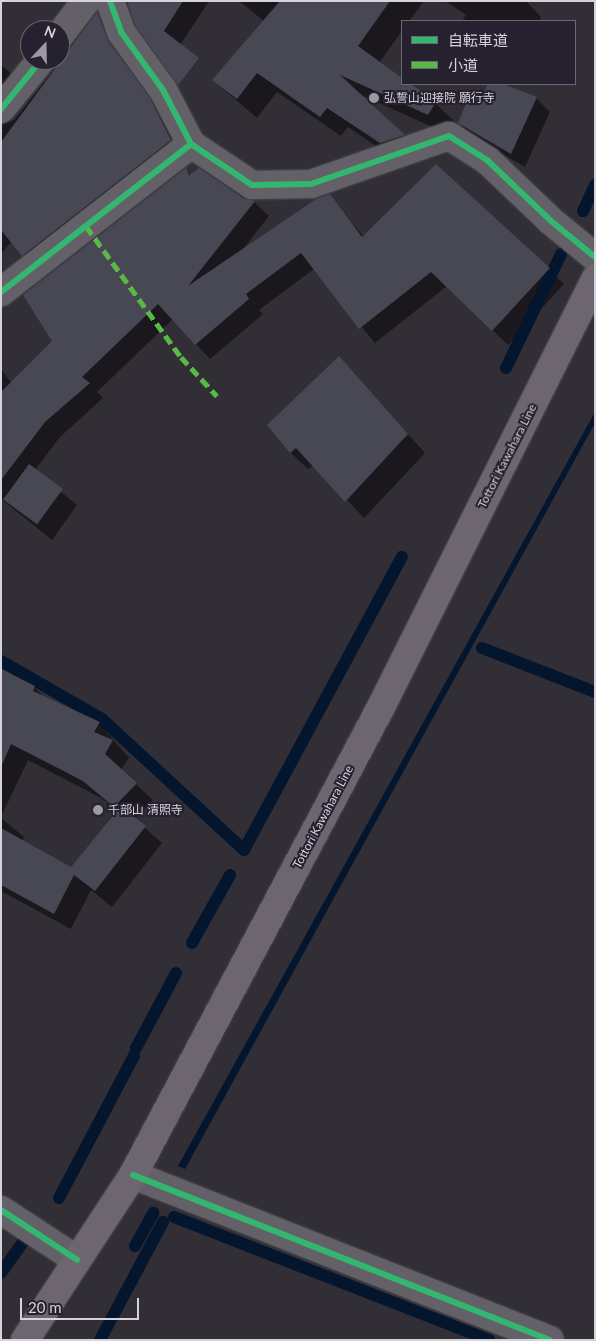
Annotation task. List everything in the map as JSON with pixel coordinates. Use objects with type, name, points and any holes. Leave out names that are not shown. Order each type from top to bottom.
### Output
[{"type":"main road","name":"Tottori Kawahara Line","points":[[25,1340],[133,1175],[381,707],[595,279]]},
{"type":"street","points":[[70,22],[86,1]]},
{"type":"street","points":[[110,1],[121,32],[163,90],[191,144],[252,185],[312,184],[449,136],[487,160],[551,222],[595,257]]},
{"type":"street","points":[[1,109],[33,70]]},
{"type":"street","points":[[1,292],[191,144]]},
{"type":"street","points":[[133,1175],[549,1340]]},
{"type":"street","points":[[1,1210],[77,1260]]},
{"type":"water","points":[[595,412],[595,423],[185,1169],[178,1166]]},
{"type":"building","points":[[127,1],[183,1],[164,31],[199,58],[178,85],[135,25]]},
{"type":"building","points":[[280,1],[390,1],[358,46],[401,77],[401,85],[412,85],[436,102],[428,115],[340,75],[405,135],[380,143],[327,108],[320,117],[257,73],[237,99],[212,80]]},
{"type":"building","points":[[97,12],[108,41],[150,98],[171,140],[22,256],[1,230],[1,142],[54,70],[70,70],[70,49]]},
{"type":"building","points":[[488,85],[506,85],[537,97],[511,154],[458,123],[470,94],[481,98]]},
{"type":"building","points":[[436,164],[550,268],[492,331],[431,272],[359,329],[301,253],[246,294],[249,299],[195,345],[158,304],[82,377],[90,383],[45,422],[1,480],[1,392],[52,341],[23,295],[186,168],[189,175],[199,168],[243,198],[255,201],[188,286],[316,199],[330,194],[362,237]]},
{"type":"building","points":[[339,356],[408,434],[345,502],[296,448],[290,453],[267,425]]},
{"type":"building","points":[[29,464],[63,489],[37,524],[3,500]]},
{"type":"building","points":[[1,669],[35,686],[33,691],[100,722],[94,732],[113,740],[105,754],[137,783],[114,807],[83,781],[11,744],[1,767]]},
{"type":"building","points":[[121,806],[146,826],[95,891],[74,875],[54,914],[1,885],[1,828],[71,867]]},
{"type":"waterway","points":[[583,211],[595,185]]},
{"type":"waterway","points":[[506,368],[561,254]]},
{"type":"waterway","points":[[1,661],[102,719],[244,850],[402,557]]},
{"type":"waterway","points":[[482,648],[595,692]]},
{"type":"waterway","points":[[192,943],[230,875]]},
{"type":"waterway","points":[[136,1048],[176,973]]},
{"type":"waterway","points":[[59,1198],[134,1056]]},
{"type":"waterway","points":[[135,1246],[153,1213]]},
{"type":"waterway","points":[[174,1217],[489,1340]]},
{"type":"waterway","points":[[100,1340],[163,1222]]},
{"type":"waterway","points":[[1,1273],[28,1235]]},
{"type":"marked path","points":[[86,226],[181,357],[217,396]]},
{"type":"cycle path","points":[[110,1],[121,32],[163,90],[191,144],[252,185],[311,184],[449,136],[487,160],[551,221],[595,257]]},
{"type":"cycle path","points":[[1,109],[33,70]]},
{"type":"cycle path","points":[[1,292],[191,144]]},
{"type":"cycle path","points":[[133,1175],[549,1340]]},
{"type":"cycle path","points":[[1,1210],[77,1260]]},
{"type":"place","name":"弘誓山迎接院 願行寺","points":[[374,98]]},
{"type":"place","name":"千部山 清照寺","points":[[98,810]]}]
